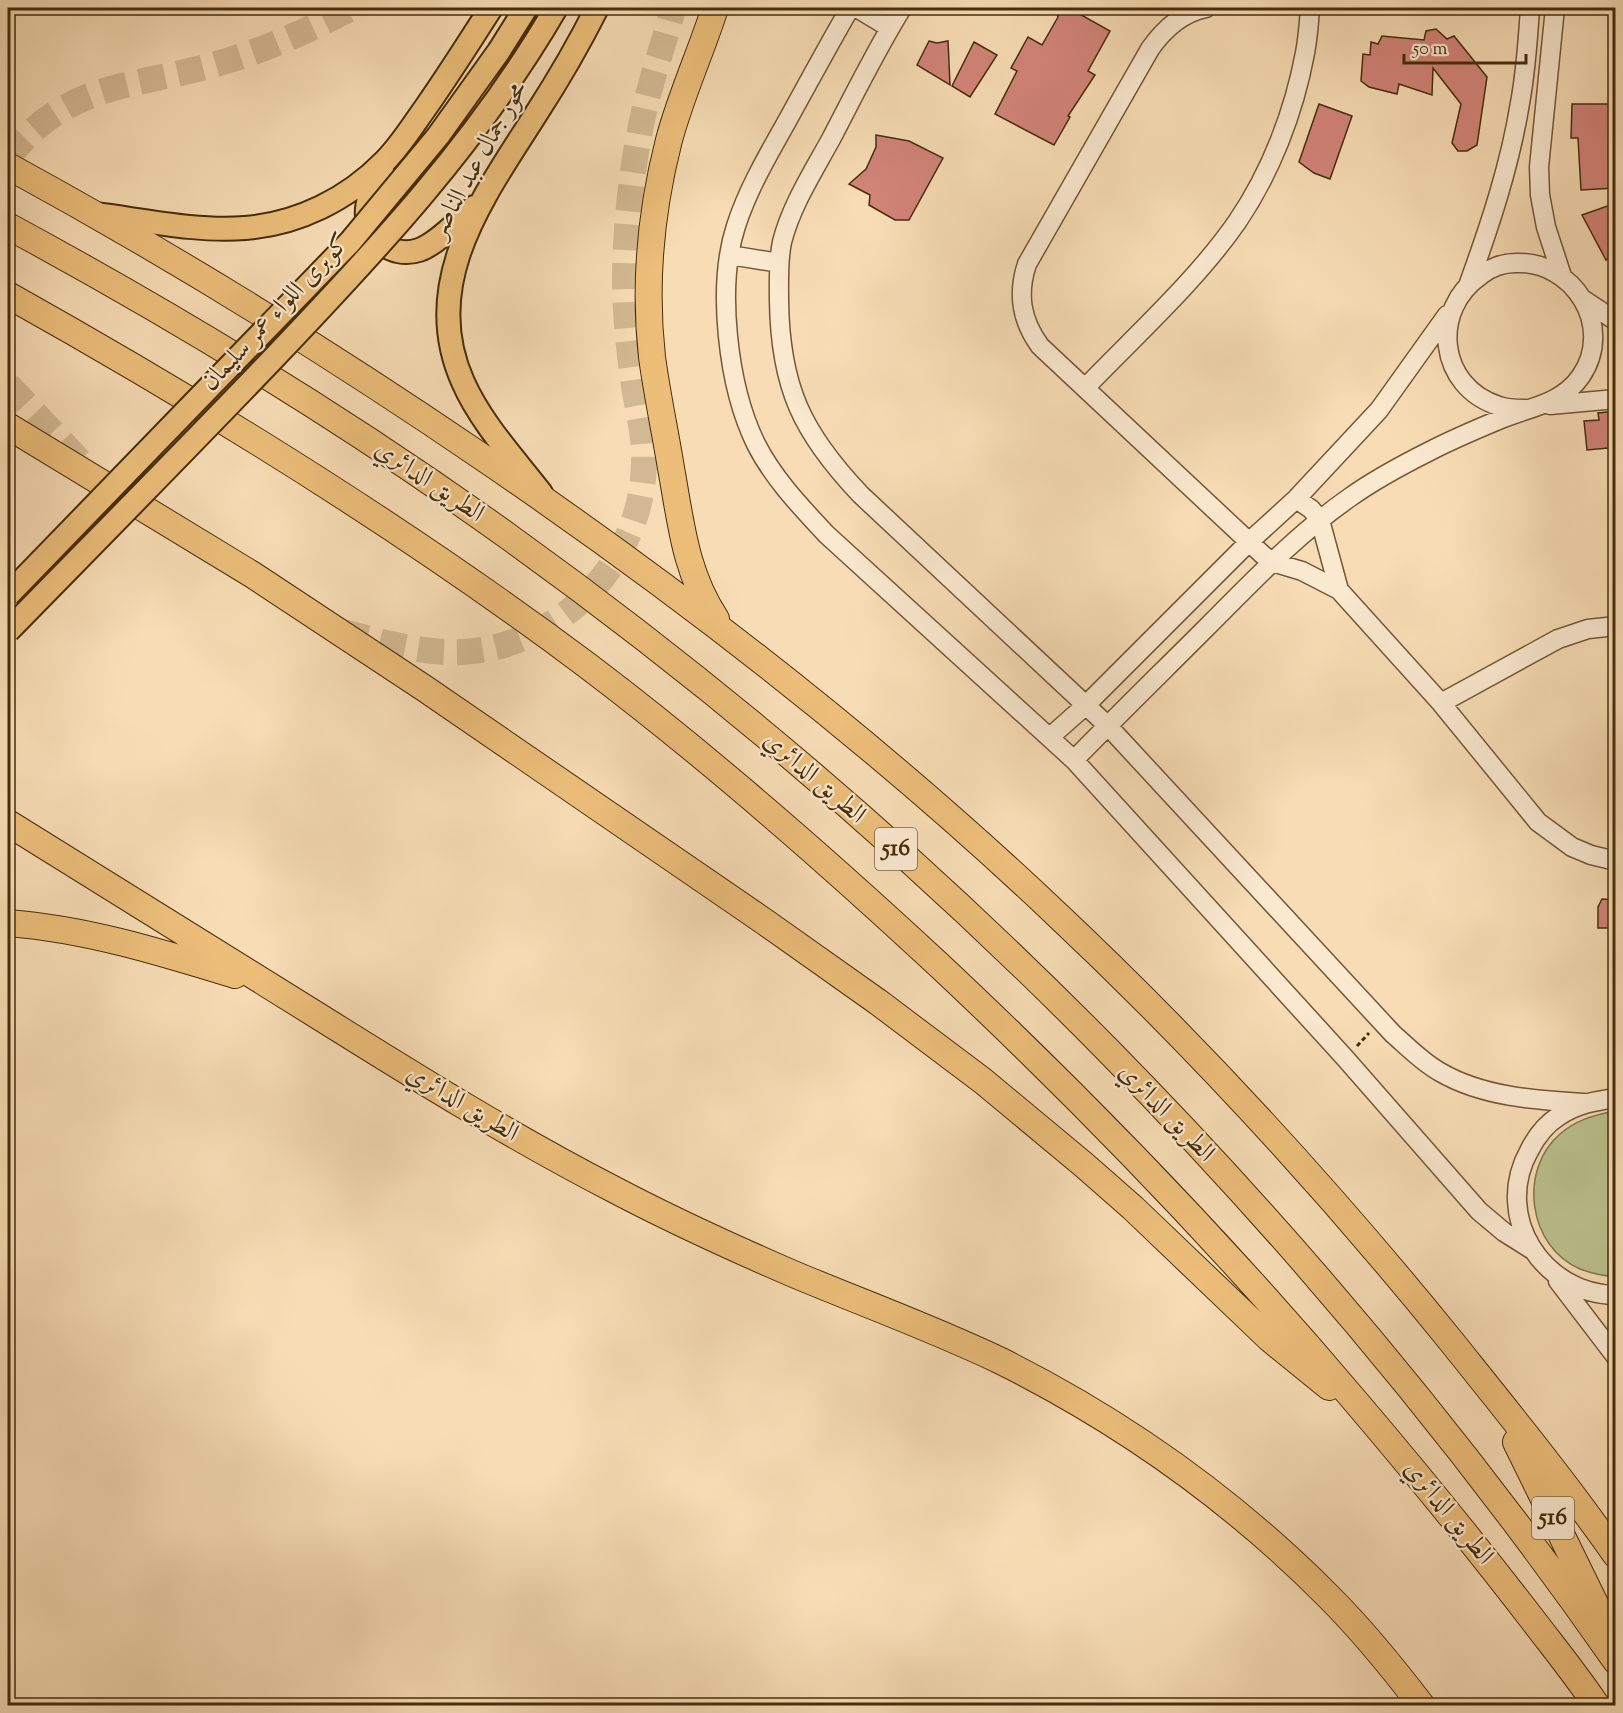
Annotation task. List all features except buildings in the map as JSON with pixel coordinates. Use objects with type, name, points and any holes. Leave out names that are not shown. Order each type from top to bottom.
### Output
[{"type":"highway","points":[[716,8],[679,107],[661,176],[651,248],[650,320],[657,391],[685,551],[701,593],[725,632]]},
{"type":"highway","name":"الطريق الدائري","points":[[8,166],[193,272],[343,364],[547,501],[725,632],[837,720],[908,780],[1022,882],[1115,970],[1214,1070],[1309,1173],[1386,1262],[1491,1390],[1616,1555]]},
{"type":"highway","name":"الطريق الدائري","points":[[8,226],[141,300],[237,357],[365,439],[508,537],[643,637],[837,797],[900,853],[962,909],[1083,1026],[1256,1208],[1419,1400],[1510,1516],[1616,1661]]},
{"type":"highway","name":"الطريق الدائري","points":[[8,295],[234,428],[402,536],[527,621],[623,693],[774,816],[902,930],[1055,1076],[1240,1268],[1466,1533],[1597,1706]]},
{"type":"highway","name":"516","points":[[8,426],[243,569],[415,682],[878,1002],[983,1081],[1068,1150],[1133,1208],[1270,1339],[1367,1415]]},
{"type":"highway","name":"الطريق الدائري","points":[[8,823],[451,1099],[617,1191],[789,1272],[964,1344],[1094,1412],[1180,1470],[1270,1542],[1332,1600],[1396,1672],[1422,1706]]},
{"type":"highway","points":[[8,923],[61,929],[127,942],[270,986]]},
{"type":"highway","name":"516","points":[[1491,1390],[1616,1646]]},
{"type":"main road","points":[[93,213],[203,228],[244,228],[284,222],[322,208],[356,187],[386,160],[441,87],[491,8]]},
{"type":"main road","name":"كوبرى اللواء عمر سليمان","points":[[8,595],[350,242],[445,128],[526,8]]},
{"type":"main road","name":"كوبرى اللواء عمر سليمان","points":[[8,631],[305,326],[429,189],[489,111],[556,8]]},
{"type":"main road","name":"محور جمال عبد الناصر","points":[[547,501],[470,398],[450,342],[448,302],[454,262],[468,229],[597,8]]},
{"type":"main road","points":[[386,160],[368,201],[367,219],[369,227],[379,242],[394,251],[412,252],[429,246],[485,198]]},
{"type":"street","points":[[850,8],[751,186],[735,227],[727,296],[728,337],[733,374],[753,436],[773,470],[796,501],[826,534],[1074,760],[1345,1058],[1479,1211],[1504,1232],[1531,1249],[1554,1274],[1616,1357]]},
{"type":"street","points":[[857,8],[890,28]]},
{"type":"street","points":[[902,8],[802,192],[782,241],[779,263],[779,329],[783,361],[802,419],[815,439],[835,468],[861,495],[1108,726],[1381,1021],[1419,1058],[1440,1072],[1486,1091],[1516,1097],[1584,1103],[1616,1098]]},
{"type":"street","points":[[1206,8],[1185,15],[1160,36],[1034,252],[1023,278],[1022,307],[1025,321],[1040,346],[1272,562],[1302,571],[1340,590],[1441,703],[1538,822],[1572,847],[1591,855],[1616,861]]},
{"type":"street","points":[[1086,387],[1194,275],[1214,253],[1238,220],[1279,143],[1306,52],[1310,8]]},
{"type":"street","points":[[1050,737],[1086,705],[1250,541],[1296,499],[1378,410],[1469,283],[1497,200],[1515,131],[1524,76],[1530,8]]},
{"type":"street","points":[[1555,8],[1539,167],[1540,195],[1546,227],[1562,276]]},
{"type":"street","points":[[730,255],[779,263]]},
{"type":"street","points":[[1074,760],[1272,562],[1348,498],[1385,474],[1467,433],[1565,394],[1582,375],[1592,351],[1592,324],[1584,300],[1562,276],[1539,265],[1514,263],[1489,269],[1469,283]]},
{"type":"street","points":[[1584,300],[1616,321]]},
{"type":"street","points":[[1453,306],[1447,330],[1449,355],[1460,378],[1477,396],[1499,407],[1533,408],[1616,399]]},
{"type":"street","points":[[1296,499],[1311,509],[1320,520],[1340,590]]},
{"type":"street","points":[[1441,703],[1558,639],[1588,629],[1616,626]]},
{"type":"street","points":[[1531,1249],[1519,1221],[1518,1212],[1516,1192],[1522,1163],[1536,1137],[1557,1116],[1584,1103]]},
{"type":"street","points":[[1554,1274],[1569,1285],[1586,1292],[1616,1295]]},
{"type":"path","points":[[1345,1058],[1381,1021]]},
{"type":"green space","points":[[1616,1112],[1616,1276],[1580,1269],[1562,1258],[1549,1244],[1540,1226],[1535,1207],[1534,1187],[1538,1167],[1547,1149],[1560,1134],[1584,1120]]},
{"type":"tunnel","points":[[8,158],[30,133],[53,115],[77,101],[129,84],[186,72],[251,53],[351,8]]},
{"type":"tunnel","points":[[342,632],[431,651],[462,652],[498,646],[532,634],[563,616],[590,592],[612,564],[629,533],[640,498],[644,452],[632,373],[627,319],[625,278],[628,212],[641,125],[673,8]]},
{"type":"tunnel","points":[[8,385],[88,470]]}]
